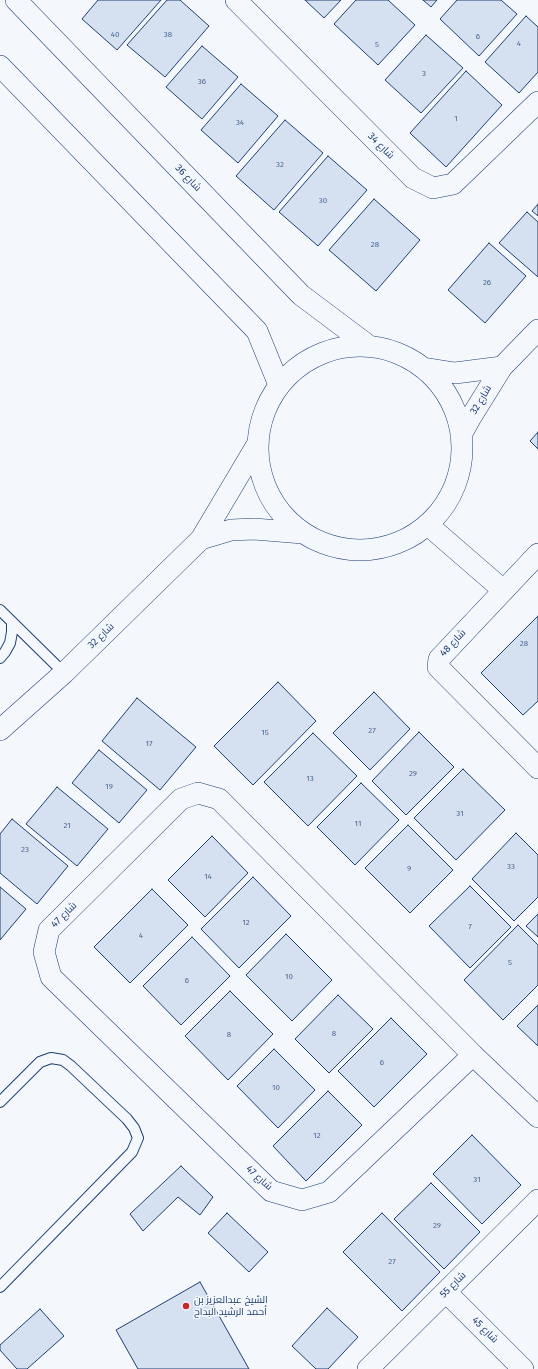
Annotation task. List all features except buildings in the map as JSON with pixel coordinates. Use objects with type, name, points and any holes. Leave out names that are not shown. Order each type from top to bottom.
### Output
[{"type":"street","name":"شارع 36","points":[[16,0],[301,295],[369,346]]},
{"type":"street","name":"شارع 34","points":[[236,0],[413,178],[433,188],[453,184],[538,102]]},
{"type":"street","points":[[0,66],[257,331],[279,386]]},
{"type":"street","name":"شارع 32","points":[[461,435],[502,366],[538,330]]},
{"type":"street","points":[[349,346],[369,346],[389,350],[407,357],[423,368],[438,382],[449,398],[457,416],[461,435],[462,455],[458,474],[452,493],[441,510],[428,524],[412,536],[394,545],[375,550],[355,551],[335,548],[318,542],[302,533],[277,509],[268,494],[262,478],[258,460],[258,443],[264,412],[279,386],[293,370],[310,359],[328,351],[349,346]]},
{"type":"street","name":"شارع 32","points":[[423,368],[455,373],[502,366]]},
{"type":"street","name":"شارع 32","points":[[3,723],[64,673],[201,539],[258,443]]},
{"type":"street","points":[[428,524],[503,590]]},
{"type":"street","name":"شارع 32","points":[[201,539],[232,530],[254,528],[302,533]]},
{"type":"street","name":"شارع 48","points":[[538,554],[439,659],[438,667],[538,768]]},
{"type":"street","name":"شارع 47","points":[[473,1055],[329,1192],[302,1200],[271,1191],[51,977],[44,952],[49,930],[181,799],[198,793],[218,799],[473,1055],[538,1116]]},
{"type":"street","name":"شارع 55","points":[[368,1369],[538,1200]]},
{"type":"street","name":"شارع 45","points":[[446,1292],[523,1369]]},
{"type":"lane","points":[[0,610],[64,673]]},
{"type":"lane","points":[[0,658],[10,643],[12,622]]},
{"type":"lane","points":[[0,1102],[40,1062],[51,1058],[63,1060],[127,1119],[134,1128],[138,1138],[132,1152],[0,1287]]},
{"type":"place","name":"الشيخ عبدالعزيز بن أحمد الرشيد البداح","points":[[186,1306]]}]
